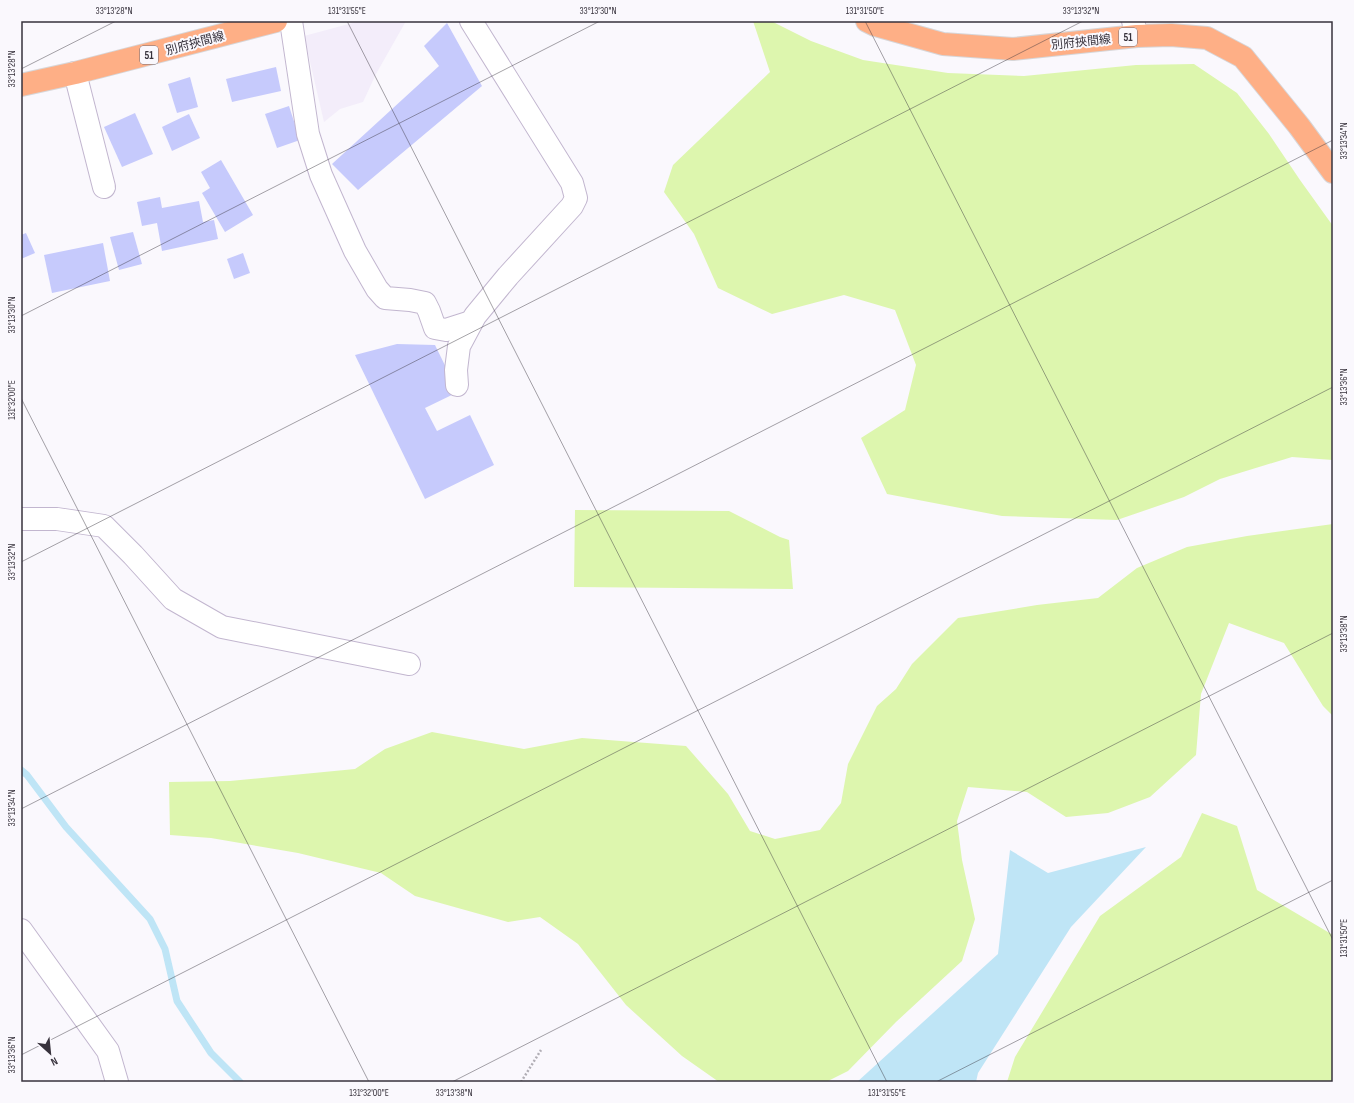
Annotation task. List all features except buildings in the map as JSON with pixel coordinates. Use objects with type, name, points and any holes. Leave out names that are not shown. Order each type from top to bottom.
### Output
[{"type":"main road","name":"別府挾間線","points":[[21,85],[75,73],[276,21]]},
{"type":"main road","name":"別府挾間線","points":[[868,21],[876,25],[943,44],[1014,49],[1135,28],[1171,35],[1207,38],[1243,57],[1299,126],[1333,172]]},
{"type":"street","points":[[291,21],[308,134],[321,176],[355,251],[377,290],[385,298],[425,303],[435,328],[446,330],[471,322]]},
{"type":"street","points":[[457,385],[456,370],[459,346],[471,322],[508,276],[572,206],[576,198],[572,183],[471,21]]},
{"type":"street","points":[[75,73],[104,187]]},
{"type":"street","points":[[21,519],[57,519],[104,526],[173,598],[222,627],[409,664]]},
{"type":"street","points":[[21,930],[108,1051],[117,1082]]},
{"type":"path","points":[[521,1082],[542,1050]]},
{"type":"shaded area","points":[[360,21],[406,21],[376,74],[363,102],[340,109],[324,122],[304,36]]},
{"type":"green space","points":[[753,21],[771,21],[811,41],[863,60],[948,73],[1024,76],[1136,65],[1194,64],[1237,93],[1269,134],[1333,226],[1333,460],[1292,457],[1220,479],[1184,497],[1117,520],[1002,516],[887,494],[861,438],[905,410],[916,365],[895,310],[844,295],[772,314],[718,288],[694,234],[664,192],[673,165],[770,72]]},
{"type":"green space","points":[[575,510],[729,511],[780,537],[789,540],[793,589],[574,587]]},
{"type":"green space","points":[[1333,524],[1333,716],[1323,706],[1284,643],[1229,623],[1201,694],[1196,755],[1150,797],[1108,813],[1066,817],[1027,792],[968,787],[957,821],[962,860],[975,919],[962,961],[896,1022],[848,1071],[826,1082],[719,1082],[682,1056],[626,1005],[578,944],[540,917],[508,922],[415,896],[381,873],[298,853],[211,838],[170,835],[169,782],[230,781],[355,769],[385,749],[432,732],[524,749],[582,738],[686,746],[728,794],[750,831],[775,839],[820,830],[841,803],[848,764],[877,706],[896,689],[912,664],[958,618],[1037,605],[1098,598],[1137,568],[1187,547],[1247,536]]},
{"type":"green space","points":[[1202,813],[1237,826],[1257,890],[1333,935],[1333,1082],[1007,1082],[1015,1057],[1100,916],[1181,857]]},
{"type":"water","points":[[1146,847],[1071,927],[978,1073],[976,1082],[857,1082],[998,954],[1010,850],[1048,873]]},
{"type":"waterway","points":[[21,770],[27,775],[66,827],[150,919],[165,949],[177,1001],[211,1053],[240,1082]]}]
